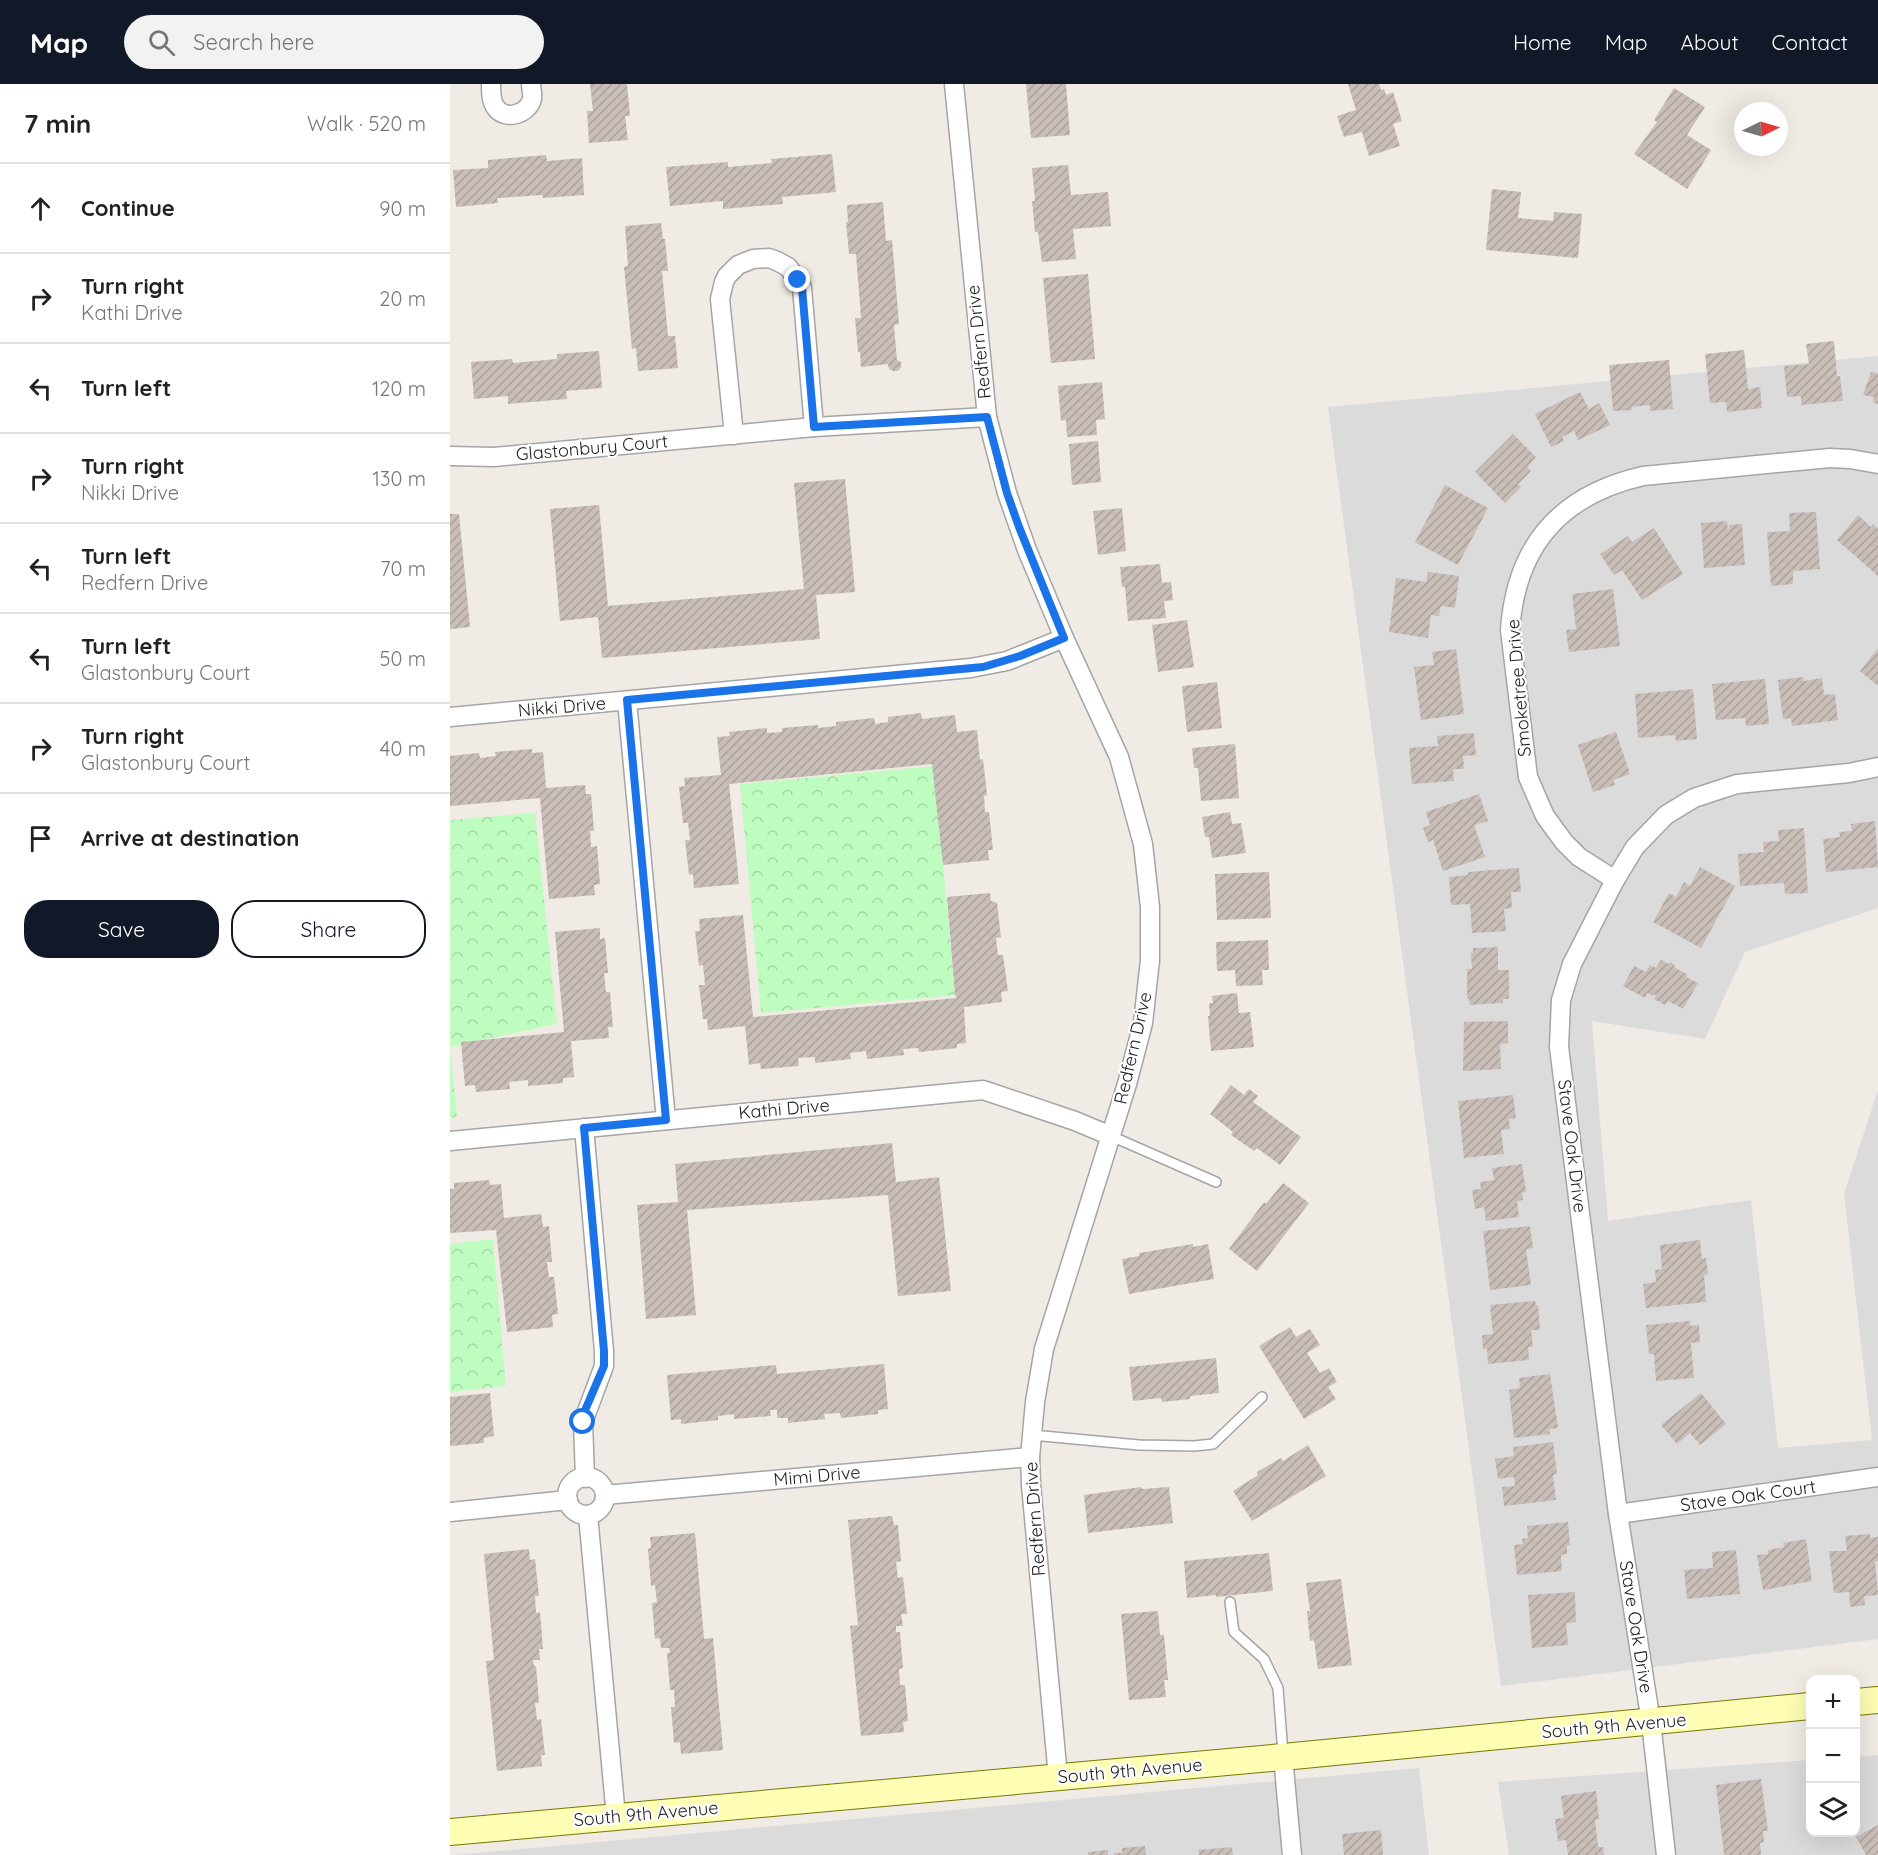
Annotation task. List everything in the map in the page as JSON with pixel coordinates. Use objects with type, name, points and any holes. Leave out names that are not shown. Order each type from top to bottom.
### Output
[{"type":"street","points":[[490,84],[492,101],[496,109],[505,114],[514,115],[527,107],[532,98],[531,84]]},
{"type":"street","name":"Redfern Drive","points":[[954,84],[987,417],[1007,493],[1019,527],[1064,638],[1119,757],[1133,803],[1147,865],[1151,918],[1148,991],[1143,1023],[1133,1064],[1050,1328],[1038,1381],[1032,1435],[1030,1457],[1033,1519],[1058,1777]]},
{"type":"street","points":[[734,435],[720,299],[723,282],[733,269],[746,261],[758,258],[769,258],[788,267],[802,288],[814,427]]},
{"type":"street","name":"Glastonbury Court","points":[[450,456],[494,457],[814,427],[987,417]]},
{"type":"street","name":"Smoketree Drive","points":[[1615,880],[1579,857],[1564,842],[1545,816],[1528,777],[1510,630],[1512,609],[1522,569],[1537,542],[1574,504],[1592,493],[1621,481],[1643,476],[1830,458],[1850,459],[1878,465]]},
{"type":"street","name":"Nikki Drive","points":[[450,717],[983,667],[1020,656],[1064,638]]},
{"type":"street","points":[[627,700],[666,1120]]},
{"type":"street","name":"Stave Oak Drive","points":[[1666,1855],[1651,1722],[1618,1514],[1559,1047],[1561,1000],[1572,964],[1615,880],[1635,847],[1666,815],[1694,798],[1737,784],[1878,767]]},
{"type":"street","name":"Kathi Drive","points":[[450,1141],[983,1090],[1075,1121],[1111,1136]]},
{"type":"street","points":[[584,1128],[604,1351],[604,1366],[586,1408],[583,1422],[585,1478]]},
{"type":"street","name":"Mimi Drive","points":[[605,1495],[1030,1457]]},
{"type":"street","points":[[585,1478],[599,1482],[605,1495],[599,1510],[588,1515],[576,1512],[568,1500],[572,1484],[576,1480],[585,1478]]},
{"type":"street","name":"Stave Oak Court","points":[[1618,1514],[1878,1478]]},
{"type":"street","points":[[450,1512],[568,1500]]},
{"type":"street","points":[[588,1515],[616,1817]]},
{"type":"street","points":[[1860,1702],[1878,1700]]},
{"type":"street","name":"South 9th Avenue","points":[[450,1832],[1806,1707]]},
{"type":"street","points":[[1283,1757],[1293,1855]]},
{"type":"lane","points":[[1111,1136],[1216,1182]]},
{"type":"lane","points":[[1032,1435],[1139,1445],[1213,1444],[1262,1397]]},
{"type":"lane","points":[[1230,1602],[1234,1632],[1264,1659],[1278,1688],[1283,1757]]},
{"type":"shaded area","points":[[1878,356],[1878,908],[1745,952],[1705,1039],[1592,1021],[1608,1221],[1751,1200],[1778,1448],[1872,1440],[1844,1194],[1878,1090],[1878,1639],[1501,1686],[1328,407]]},
{"type":"shaded area","points":[[1878,1755],[1878,1855],[1509,1855],[1498,1782],[1806,1760],[1806,1837],[1860,1837],[1860,1757]]},
{"type":"shaded area","points":[[1419,1768],[1429,1855],[454,1855]]},
{"type":"green space","points":[[934,766],[955,995],[761,1013],[740,784]]},
{"type":"green space","points":[[535,813],[557,1024],[450,1047],[450,820]]},
{"type":"green space","points":[[450,1047],[457,1117],[450,1118]]},
{"type":"green space","points":[[493,1239],[506,1386],[450,1392],[450,1244]]},
{"type":"building","points":[[590,84],[627,84],[630,116],[625,116],[628,140],[589,143],[587,111],[593,111]]},
{"type":"building","points":[[1026,84],[1066,84],[1070,135],[1031,138]]},
{"type":"building","points":[[1348,84],[1379,84],[1386,95],[1393,92],[1402,121],[1393,124],[1400,146],[1369,156],[1362,132],[1344,137],[1337,116],[1356,110]]},
{"type":"building","points":[[1674,88],[1705,107],[1687,135],[1711,150],[1687,189],[1634,154],[1657,122],[1654,120]]},
{"type":"building","points":[[832,154],[836,192],[782,197],[783,204],[723,209],[723,201],[670,206],[666,167],[728,162],[728,167],[772,163],[771,159]]},
{"type":"building","points":[[546,155],[547,161],[582,158],[584,195],[497,198],[498,203],[456,207],[453,170],[488,168],[488,160]]},
{"type":"building","points":[[1068,165],[1071,195],[1108,192],[1111,226],[1073,229],[1076,259],[1042,262],[1038,232],[1035,232],[1032,168]]},
{"type":"building","points":[[1492,189],[1521,192],[1518,218],[1553,221],[1554,212],[1582,214],[1578,258],[1486,250]]},
{"type":"building","points":[[883,202],[886,241],[892,240],[899,324],[894,325],[897,360],[901,362],[898,371],[889,369],[888,364],[861,367],[855,318],[861,318],[856,254],[849,254],[846,222],[848,222],[847,205]]},
{"type":"building","points":[[661,223],[668,271],[662,271],[668,336],[675,336],[678,368],[638,371],[636,348],[632,349],[624,267],[628,266],[625,226]]},
{"type":"building","points":[[1088,274],[1095,359],[1051,363],[1043,278]]},
{"type":"building","points":[[1834,341],[1837,376],[1840,376],[1843,401],[1801,405],[1801,396],[1787,397],[1784,366],[1809,364],[1806,344]]},
{"type":"building","points":[[1744,350],[1748,389],[1760,387],[1762,408],[1727,412],[1726,402],[1710,403],[1705,354]]},
{"type":"building","points":[[599,351],[602,388],[566,391],[567,399],[508,404],[508,396],[474,399],[471,362],[512,359],[513,363],[557,359],[557,354]]},
{"type":"building","points":[[1669,360],[1673,409],[1650,411],[1650,405],[1631,407],[1632,410],[1613,411],[1609,365]]},
{"type":"building","points":[[1871,372],[1878,374],[1878,404],[1873,403],[1874,397],[1863,395]]},
{"type":"building","points":[[1102,382],[1105,419],[1096,420],[1097,435],[1067,437],[1066,420],[1061,421],[1058,386]]},
{"type":"building","points":[[1580,392],[1589,409],[1599,403],[1610,425],[1578,440],[1574,431],[1562,437],[1564,441],[1551,447],[1535,414]]},
{"type":"building","points":[[1513,434],[1536,457],[1527,467],[1531,471],[1518,484],[1521,487],[1505,503],[1475,472]]},
{"type":"building","points":[[1098,441],[1101,482],[1072,485],[1069,444]]},
{"type":"building","points":[[845,479],[855,592],[816,595],[820,639],[602,658],[598,617],[560,621],[550,509],[599,505],[608,606],[804,589],[794,483]]},
{"type":"building","points":[[1445,485],[1488,508],[1458,565],[1415,542]]},
{"type":"building","points":[[1122,508],[1126,551],[1098,555],[1093,511]]},
{"type":"building","points":[[1816,512],[1820,569],[1793,571],[1793,584],[1771,586],[1767,532],[1790,531],[1789,513]]},
{"type":"building","points":[[450,514],[459,514],[470,627],[450,629]]},
{"type":"building","points":[[1858,515],[1871,527],[1873,524],[1878,529],[1878,576],[1837,540]]},
{"type":"building","points":[[1727,521],[1728,529],[1729,525],[1742,524],[1745,565],[1704,568],[1701,523]]},
{"type":"building","points":[[1654,528],[1683,574],[1642,600],[1622,570],[1614,575],[1600,554],[1628,536],[1632,542]]},
{"type":"building","points":[[1160,564],[1162,583],[1171,582],[1173,600],[1164,601],[1166,618],[1128,621],[1125,587],[1122,587],[1120,567]]},
{"type":"building","points":[[1428,572],[1459,576],[1455,608],[1441,606],[1439,616],[1431,615],[1428,638],[1389,632],[1396,578],[1426,582]]},
{"type":"building","points":[[1613,589],[1620,646],[1569,652],[1566,630],[1576,629],[1572,594]]},
{"type":"building","points":[[1187,620],[1194,667],[1158,672],[1152,625]]},
{"type":"building","points":[[1878,648],[1878,686],[1860,671]]},
{"type":"building","points":[[1456,649],[1464,714],[1421,720],[1414,667],[1434,665],[1432,652]]},
{"type":"building","points":[[1803,677],[1804,681],[1822,678],[1824,695],[1835,694],[1838,720],[1792,726],[1791,718],[1783,719],[1778,680]]},
{"type":"building","points":[[1765,679],[1769,724],[1746,726],[1745,718],[1716,720],[1712,684]]},
{"type":"building","points":[[1217,682],[1222,728],[1187,732],[1182,686]]},
{"type":"building","points":[[1693,689],[1697,739],[1676,741],[1675,735],[1638,738],[1635,694]]},
{"type":"building","points":[[921,713],[922,719],[955,715],[957,732],[977,730],[987,795],[984,796],[985,812],[989,812],[993,850],[988,850],[989,860],[943,865],[932,764],[729,784],[739,884],[694,888],[693,874],[689,875],[685,840],[690,840],[688,823],[683,823],[679,787],[685,786],[684,778],[721,775],[717,737],[730,736],[729,732],[767,728],[767,733],[782,732],[782,728],[818,725],[818,728],[836,726],[836,722],[874,718],[875,724],[888,722],[888,717]]},
{"type":"building","points":[[1616,732],[1630,774],[1613,780],[1615,785],[1593,792],[1578,745]]},
{"type":"building","points":[[1474,733],[1476,755],[1463,756],[1464,769],[1453,769],[1454,781],[1412,784],[1409,748],[1438,746],[1437,736]]},
{"type":"building","points":[[1235,744],[1239,798],[1201,801],[1198,768],[1194,768],[1192,748]]},
{"type":"building","points":[[532,749],[532,753],[543,752],[546,788],[585,785],[586,794],[591,794],[594,831],[590,831],[591,847],[597,846],[600,884],[594,885],[595,895],[549,899],[540,798],[450,806],[450,756],[479,753],[480,758],[496,756],[495,752]]},
{"type":"building","points":[[1479,794],[1488,821],[1474,825],[1485,857],[1443,871],[1433,840],[1428,842],[1423,828],[1430,825],[1426,812]]},
{"type":"building","points":[[1230,812],[1232,824],[1241,823],[1246,853],[1212,858],[1209,837],[1205,837],[1202,817]]},
{"type":"building","points":[[1875,821],[1878,867],[1826,872],[1823,839],[1840,837],[1839,832],[1852,831],[1851,824]]},
{"type":"building","points":[[1804,828],[1808,893],[1785,894],[1784,883],[1740,886],[1738,854],[1764,852],[1763,842],[1779,841],[1778,830]]},
{"type":"building","points":[[1700,867],[1735,886],[1701,948],[1653,922],[1669,893],[1676,897],[1684,882],[1690,886]]},
{"type":"building","points":[[1519,868],[1521,892],[1511,892],[1512,908],[1504,909],[1506,931],[1472,933],[1470,904],[1451,905],[1449,877],[1468,875],[1468,872]]},
{"type":"building","points":[[1269,872],[1271,918],[1217,920],[1215,874]]},
{"type":"building","points":[[990,893],[991,901],[997,903],[1001,937],[996,938],[998,955],[1003,955],[1008,991],[1001,992],[1002,1002],[964,1007],[966,1043],[957,1044],[957,1048],[919,1052],[918,1048],[903,1049],[904,1055],[867,1059],[866,1051],[850,1053],[851,1059],[815,1063],[815,1057],[798,1058],[799,1066],[761,1069],[760,1063],[749,1065],[745,1026],[708,1030],[707,1019],[703,1019],[699,985],[705,985],[703,965],[699,966],[695,931],[700,931],[699,919],[743,915],[753,1017],[957,998],[947,897]]},
{"type":"building","points":[[600,928],[600,939],[605,938],[608,973],[604,973],[606,992],[610,992],[613,1027],[608,1027],[609,1038],[571,1041],[574,1077],[563,1078],[563,1083],[528,1086],[528,1080],[509,1082],[510,1089],[476,1092],[475,1085],[465,1086],[461,1042],[564,1032],[555,932]]},
{"type":"building","points":[[1268,940],[1269,970],[1262,970],[1263,985],[1236,986],[1235,970],[1217,971],[1216,942]]},
{"type":"building","points":[[1498,947],[1498,970],[1509,970],[1509,999],[1503,999],[1503,1003],[1470,1005],[1467,999],[1467,969],[1472,969],[1473,948]]},
{"type":"building","points":[[1661,960],[1675,965],[1674,967],[1688,975],[1686,977],[1698,983],[1683,1009],[1668,1001],[1665,1005],[1654,999],[1656,995],[1654,994],[1653,996],[1647,993],[1645,998],[1623,986],[1634,966],[1646,972],[1650,965],[1656,968]]},
{"type":"building","points":[[1237,993],[1239,1013],[1250,1012],[1254,1047],[1211,1051],[1208,1016],[1210,1016],[1209,1003],[1213,1003],[1212,996]]},
{"type":"building","points":[[1508,1021],[1508,1043],[1500,1044],[1501,1069],[1463,1071],[1464,1022]]},
{"type":"building","points":[[1231,1085],[1244,1095],[1249,1089],[1258,1096],[1253,1102],[1301,1137],[1280,1165],[1257,1148],[1254,1151],[1231,1135],[1233,1132],[1210,1114]]},
{"type":"building","points":[[1513,1095],[1516,1118],[1509,1119],[1510,1129],[1501,1130],[1504,1154],[1464,1158],[1458,1101]]},
{"type":"building","points":[[892,1143],[896,1182],[939,1177],[951,1291],[898,1296],[888,1195],[687,1210],[696,1315],[646,1319],[637,1205],[678,1202],[675,1164]]},
{"type":"building","points":[[1522,1164],[1526,1192],[1522,1193],[1523,1200],[1517,1201],[1519,1217],[1486,1221],[1484,1207],[1475,1209],[1472,1190],[1481,1189],[1480,1182],[1494,1180],[1492,1168]]},
{"type":"building","points":[[489,1180],[490,1185],[501,1184],[504,1218],[541,1214],[543,1227],[549,1226],[552,1262],[547,1262],[549,1277],[554,1277],[558,1314],[552,1315],[553,1327],[507,1332],[496,1230],[450,1233],[450,1189],[454,1189],[454,1183]]},
{"type":"building","points":[[1283,1183],[1309,1203],[1257,1271],[1229,1249],[1264,1202],[1266,1204]]},
{"type":"building","points":[[1530,1226],[1533,1248],[1526,1249],[1531,1285],[1490,1290],[1483,1231]]},
{"type":"building","points":[[1700,1240],[1702,1259],[1706,1258],[1708,1274],[1704,1275],[1706,1302],[1646,1308],[1643,1284],[1656,1282],[1655,1270],[1662,1269],[1660,1245]]},
{"type":"building","points":[[1193,1244],[1193,1247],[1208,1244],[1214,1279],[1129,1294],[1122,1259],[1139,1256],[1139,1253]]},
{"type":"building","points":[[1535,1301],[1536,1306],[1538,1305],[1540,1330],[1531,1330],[1533,1347],[1528,1347],[1529,1360],[1488,1364],[1487,1349],[1483,1349],[1482,1335],[1493,1334],[1490,1305]]},
{"type":"building","points":[[1690,1321],[1690,1326],[1699,1325],[1700,1342],[1691,1343],[1694,1378],[1656,1381],[1654,1354],[1649,1354],[1646,1325]]},
{"type":"building","points":[[1290,1327],[1296,1337],[1310,1329],[1320,1345],[1307,1353],[1320,1373],[1329,1368],[1337,1382],[1328,1387],[1336,1399],[1304,1419],[1259,1346]]},
{"type":"building","points":[[1216,1358],[1219,1393],[1162,1402],[1161,1398],[1133,1401],[1129,1367]]},
{"type":"building","points":[[884,1364],[888,1409],[878,1410],[878,1414],[841,1418],[840,1413],[824,1414],[825,1419],[788,1423],[788,1418],[777,1418],[777,1410],[770,1410],[771,1416],[734,1419],[734,1414],[718,1416],[718,1420],[681,1424],[681,1419],[671,1420],[667,1375],[776,1365],[777,1374]]},
{"type":"building","points":[[1550,1374],[1558,1428],[1549,1429],[1550,1434],[1514,1438],[1509,1390],[1520,1388],[1519,1378]]},
{"type":"building","points":[[490,1393],[494,1436],[484,1438],[484,1443],[450,1446],[450,1397]]},
{"type":"building","points":[[1701,1393],[1726,1424],[1700,1445],[1690,1433],[1677,1444],[1661,1425]]},
{"type":"building","points":[[1553,1442],[1557,1474],[1553,1475],[1556,1500],[1504,1506],[1502,1487],[1515,1486],[1514,1477],[1498,1479],[1495,1459],[1514,1456],[1513,1447]]},
{"type":"building","points":[[1308,1445],[1326,1476],[1252,1521],[1233,1491],[1258,1475],[1257,1472],[1281,1458],[1283,1461]]},
{"type":"building","points":[[1141,1487],[1142,1489],[1169,1487],[1173,1523],[1088,1533],[1084,1495]]},
{"type":"building","points":[[892,1516],[894,1525],[898,1525],[901,1561],[896,1562],[898,1578],[903,1577],[907,1614],[901,1614],[903,1626],[896,1626],[896,1632],[900,1632],[903,1668],[899,1669],[900,1685],[905,1685],[908,1721],[903,1722],[904,1732],[861,1736],[850,1626],[858,1625],[848,1520]]},
{"type":"building","points":[[1568,1522],[1570,1545],[1567,1545],[1567,1554],[1561,1555],[1562,1571],[1517,1575],[1514,1545],[1523,1544],[1522,1539],[1528,1538],[1527,1526]]},
{"type":"building","points":[[695,1533],[704,1639],[713,1638],[723,1750],[681,1754],[680,1742],[674,1743],[671,1707],[675,1707],[674,1690],[670,1690],[667,1653],[670,1653],[669,1648],[661,1648],[660,1638],[655,1639],[652,1603],[657,1602],[655,1585],[651,1586],[648,1549],[651,1548],[650,1537]]},
{"type":"building","points":[[1870,1534],[1870,1538],[1878,1537],[1878,1561],[1875,1561],[1878,1595],[1864,1596],[1865,1605],[1850,1607],[1849,1592],[1834,1593],[1829,1551],[1847,1551],[1845,1536]]},
{"type":"building","points":[[1806,1539],[1812,1581],[1763,1590],[1757,1555],[1768,1554],[1768,1550],[1784,1547],[1783,1543]]},
{"type":"building","points":[[529,1549],[530,1560],[535,1559],[539,1596],[535,1596],[536,1613],[540,1612],[543,1649],[539,1649],[540,1660],[533,1660],[536,1666],[539,1703],[535,1703],[537,1720],[541,1719],[545,1755],[541,1755],[542,1766],[497,1771],[486,1661],[494,1660],[484,1554]]},
{"type":"building","points":[[1736,1550],[1740,1594],[1687,1599],[1684,1570],[1713,1568],[1712,1552]]},
{"type":"building","points":[[1269,1553],[1273,1591],[1187,1598],[1184,1561]]},
{"type":"building","points":[[1341,1579],[1352,1665],[1318,1669],[1314,1640],[1310,1641],[1307,1611],[1310,1611],[1306,1583]]},
{"type":"building","points":[[1575,1592],[1576,1622],[1566,1623],[1568,1645],[1532,1648],[1528,1595]]},
{"type":"building","points":[[1158,1611],[1160,1635],[1164,1635],[1168,1680],[1164,1680],[1166,1697],[1129,1700],[1121,1614]]},
{"type":"building","points":[[1761,1779],[1768,1831],[1763,1831],[1764,1842],[1760,1843],[1761,1855],[1724,1855],[1716,1785]]},
{"type":"building","points":[[1596,1791],[1599,1819],[1595,1820],[1598,1847],[1603,1847],[1604,1855],[1568,1855],[1566,1840],[1558,1841],[1555,1819],[1564,1818],[1561,1796]]},
{"type":"building","points":[[1878,1825],[1878,1855],[1866,1855],[1856,1837],[1860,1837],[1860,1835]]},
{"type":"building","points":[[1381,1830],[1383,1855],[1344,1855],[1342,1834]]},
{"type":"building","points":[[1145,1846],[1146,1855],[1114,1855],[1114,1853],[1122,1853],[1122,1848]]},
{"type":"building","points":[[1232,1847],[1233,1855],[1199,1855],[1198,1850]]},
{"type":"building","points":[[1108,1850],[1108,1855],[1088,1855],[1088,1852]]},
{"type":"route","points":[[583,1422],[586,1408],[604,1366],[584,1128],[666,1120],[627,700],[983,667],[1020,656],[1064,638],[1007,493],[987,417],[814,427],[802,288],[798,280]]}]
